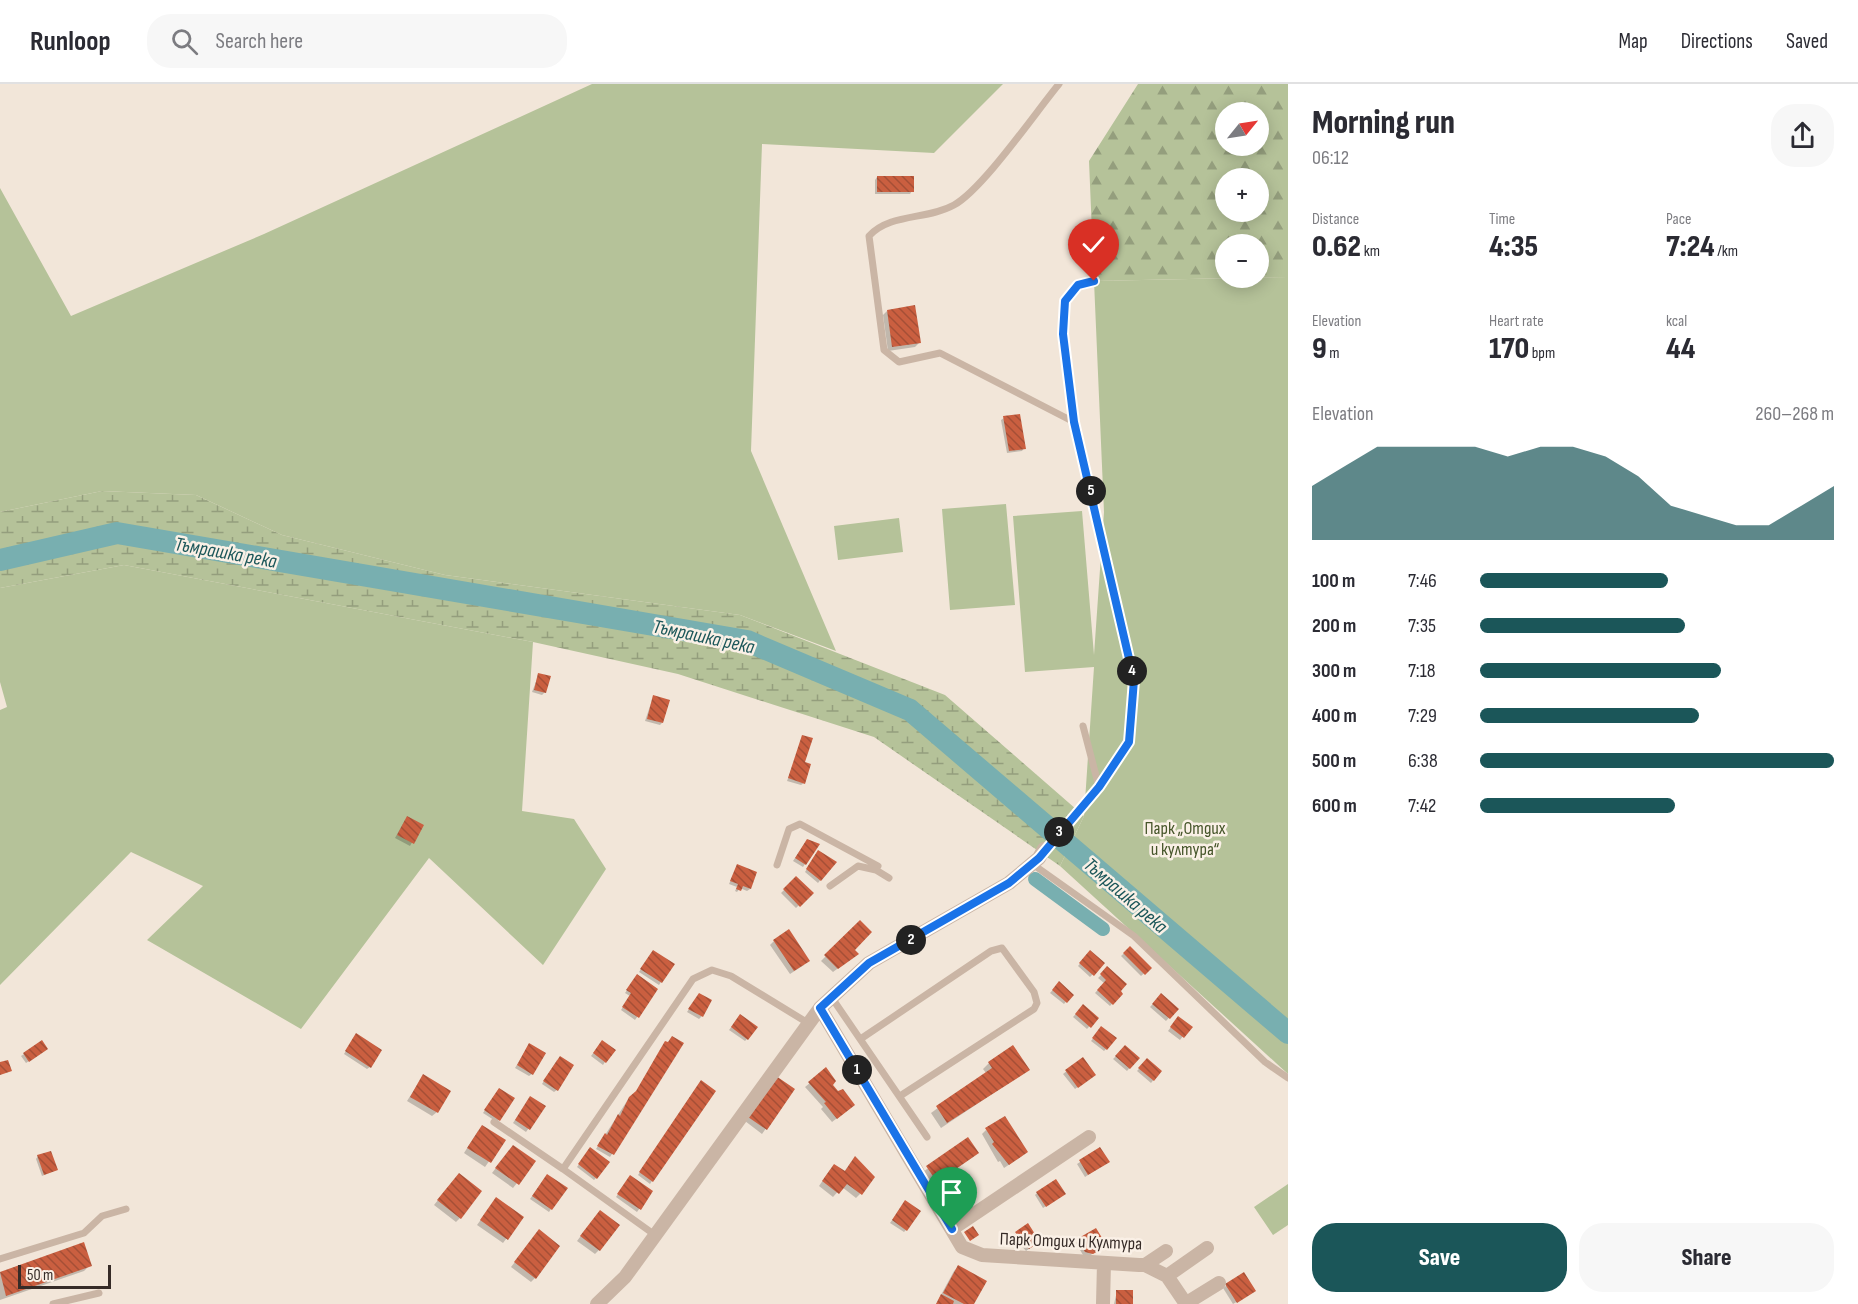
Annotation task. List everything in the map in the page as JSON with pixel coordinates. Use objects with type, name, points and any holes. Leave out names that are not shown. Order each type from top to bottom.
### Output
[{"type":"street","points":[[597,1304],[624,1277],[820,1008],[869,963],[1009,883],[1039,858],[1044,849]]},
{"type":"street","name":"Парк Отдих и Култура","points":[[820,1008],[962,1247],[982,1255],[1145,1264],[1166,1251]]},
{"type":"street","points":[[952,1229],[1089,1137]]},
{"type":"street","points":[[1167,1276],[1207,1248]]},
{"type":"street","points":[[1104,1263],[1104,1304]]},
{"type":"street","points":[[1145,1264],[1167,1276],[1185,1304],[1219,1283]]},
{"type":"lane","points":[[1059,84],[975,188],[953,206],[878,226],[868,236],[884,350],[899,362],[940,353],[1074,422]]},
{"type":"lane","points":[[1044,849],[1099,787],[1129,742],[1134,680],[1074,422],[1063,334],[1065,301],[1078,285],[1094,281]]},
{"type":"lane","points":[[1083,726],[1099,787]]},
{"type":"lane","points":[[777,865],[789,830],[800,824],[878,866]]},
{"type":"lane","points":[[1031,863],[1134,936],[1265,1062],[1288,1078]]},
{"type":"lane","points":[[830,886],[858,866],[876,870],[889,878]]},
{"type":"lane","points":[[862,1038],[991,951],[1002,948],[1034,992],[1037,1003],[1034,1009],[900,1096]]},
{"type":"lane","points":[[563,1169],[693,979],[712,970],[731,976],[808,1023]]},
{"type":"lane","points":[[832,998],[862,1038],[927,1137]]},
{"type":"lane","points":[[494,1122],[655,1235]]},
{"type":"lane","points":[[0,1259],[84,1233],[102,1216],[126,1209]]},
{"type":"lane","points":[[53,1304],[99,1293]]},
{"type":"green space","points":[[592,84],[1003,84],[934,153],[762,144],[751,451],[836,651],[740,615],[445,575],[282,535],[196,495],[102,491],[0,512],[0,188],[71,316],[264,234]]},
{"type":"green space","points":[[1138,84],[1288,84],[1288,277],[1269,278],[1269,234],[1215,234],[1215,278],[1094,281],[1089,161]]},
{"type":"green space","name":"Парк „Отдих и култура“","points":[[1269,277],[1288,277],[1288,1074],[1060,866],[1084,816],[1094,667],[1025,672],[1013,516],[1082,511],[1094,655],[1104,512],[1094,281],[1215,279],[1215,288],[1269,288]]},
{"type":"green space","points":[[102,491],[196,495],[282,535],[445,575],[740,615],[945,695],[1084,816],[1060,866],[874,737],[678,674],[533,642],[124,565],[0,588],[0,512]]},
{"type":"green space","points":[[1006,504],[1015,605],[950,610],[942,509]]},
{"type":"green space","points":[[899,518],[903,552],[838,560],[834,526]]},
{"type":"green space","points":[[124,565],[533,642],[522,811],[574,819],[606,869],[543,965],[429,858],[301,1029],[147,940],[203,886],[131,852],[0,985],[0,710],[7,707],[0,682],[0,588]]},
{"type":"green space","points":[[1288,1184],[1288,1225],[1273,1235],[1254,1207]]},
{"type":"building","points":[[877,176],[914,176],[914,192],[877,192]]},
{"type":"building","points":[[915,305],[921,343],[892,347],[887,310]]},
{"type":"building","points":[[1020,414],[1026,449],[1009,451],[1003,416]]},
{"type":"building","points":[[538,673],[551,676],[546,693],[534,690]]},
{"type":"building","points":[[653,695],[670,700],[663,723],[647,719]]},
{"type":"building","points":[[802,735],[813,738],[805,762],[811,764],[805,784],[788,778]]},
{"type":"building","points":[[407,816],[424,825],[414,844],[397,835]]},
{"type":"building","points":[[807,839],[820,844],[806,865],[795,858]]},
{"type":"building","points":[[818,850],[837,862],[821,881],[806,869]]},
{"type":"building","points":[[737,864],[757,872],[751,889],[743,886],[741,891],[736,889],[738,884],[730,881]]},
{"type":"building","points":[[796,876],[814,893],[800,907],[783,889]]},
{"type":"building","points":[[860,920],[872,932],[855,950],[859,954],[838,969],[824,955]]},
{"type":"building","points":[[789,929],[810,961],[794,971],[773,940]]},
{"type":"building","points":[[1130,946],[1152,968],[1145,975],[1123,953]]},
{"type":"building","points":[[653,950],[675,964],[662,983],[640,969]]},
{"type":"building","points":[[1090,950],[1105,963],[1094,976],[1079,963]]},
{"type":"building","points":[[1107,966],[1127,984],[1121,991],[1123,994],[1113,1005],[1097,990],[1106,980],[1100,974]]},
{"type":"building","points":[[637,974],[658,989],[639,1018],[622,1007],[631,993],[626,990]]},
{"type":"building","points":[[1059,981],[1074,995],[1067,1003],[1052,990]]},
{"type":"building","points":[[699,993],[712,1000],[703,1017],[688,1009]]},
{"type":"building","points":[[1161,993],[1179,1009],[1170,1019],[1152,1004]]},
{"type":"building","points":[[1083,1004],[1099,1018],[1091,1028],[1075,1014]]},
{"type":"building","points":[[740,1014],[758,1027],[748,1040],[731,1027]]},
{"type":"building","points":[[1178,1016],[1193,1027],[1184,1038],[1170,1027]]},
{"type":"building","points":[[1101,1026],[1117,1038],[1107,1050],[1092,1038]]},
{"type":"building","points":[[356,1033],[382,1050],[371,1068],[345,1051]]},
{"type":"building","points":[[672,1036],[684,1043],[614,1155],[597,1146],[605,1133],[607,1135],[618,1114],[620,1116],[629,1097],[636,1091],[665,1041],[668,1042]]},
{"type":"building","points":[[42,1040],[48,1049],[29,1062],[23,1053]]},
{"type":"building","points":[[602,1040],[616,1050],[606,1063],[593,1053]]},
{"type":"building","points":[[529,1043],[546,1053],[533,1075],[517,1065]]},
{"type":"building","points":[[1013,1045],[1030,1070],[947,1123],[936,1106],[992,1068],[988,1062]]},
{"type":"building","points":[[1125,1045],[1140,1058],[1130,1069],[1115,1056]]},
{"type":"building","points":[[560,1056],[574,1065],[558,1091],[543,1081]]},
{"type":"building","points":[[1083,1057],[1096,1075],[1078,1088],[1065,1070]]},
{"type":"building","points":[[1147,1058],[1162,1071],[1154,1081],[1138,1068]]},
{"type":"building","points":[[8,1060],[12,1071],[0,1075],[0,1062]]},
{"type":"building","points":[[826,1067],[836,1081],[833,1085],[838,1091],[843,1089],[855,1105],[837,1119],[824,1103],[826,1102],[808,1082]]},
{"type":"building","points":[[423,1074],[451,1091],[438,1113],[410,1097]]},
{"type":"building","points":[[776,1076],[795,1089],[767,1130],[748,1117]]},
{"type":"building","points":[[701,1080],[716,1091],[653,1182],[639,1172]]},
{"type":"building","points":[[499,1088],[515,1098],[500,1121],[484,1110]]},
{"type":"building","points":[[530,1096],[546,1106],[530,1130],[515,1120]]},
{"type":"building","points":[[1005,1116],[1028,1152],[1009,1165],[992,1144],[994,1142],[985,1128]]},
{"type":"building","points":[[482,1125],[506,1140],[491,1163],[467,1148]]},
{"type":"building","points":[[968,1137],[979,1153],[937,1182],[926,1166]]},
{"type":"building","points":[[513,1145],[536,1161],[519,1185],[495,1168]]},
{"type":"building","points":[[590,1147],[610,1162],[597,1179],[578,1164]]},
{"type":"building","points":[[1100,1147],[1110,1162],[1088,1175],[1079,1160]]},
{"type":"building","points":[[51,1151],[58,1170],[44,1175],[37,1155]]},
{"type":"building","points":[[855,1156],[875,1177],[862,1195],[847,1184],[839,1194],[822,1181],[834,1164],[845,1171]]},
{"type":"building","points":[[459,1173],[482,1191],[461,1219],[437,1200]]},
{"type":"building","points":[[547,1174],[568,1188],[552,1210],[532,1196]]},
{"type":"building","points":[[630,1175],[653,1191],[641,1210],[617,1194]]},
{"type":"building","points":[[1056,1179],[1066,1194],[1046,1207],[1036,1192]]},
{"type":"building","points":[[496,1197],[524,1217],[508,1240],[480,1220]]},
{"type":"building","points":[[905,1200],[921,1211],[907,1231],[892,1220]]},
{"type":"building","points":[[600,1210],[620,1225],[600,1251],[580,1236]]},
{"type":"building","points":[[1028,1223],[1040,1242],[1029,1249],[1015,1232]]},
{"type":"building","points":[[973,1226],[979,1235],[970,1241],[964,1232]]},
{"type":"building","points":[[1096,1228],[1107,1246],[1093,1254],[1085,1252],[1077,1239]]},
{"type":"building","points":[[539,1229],[560,1246],[536,1279],[514,1262]]},
{"type":"building","points":[[84,1242],[92,1266],[6,1296],[0,1272]]},
{"type":"building","points":[[958,1265],[987,1281],[974,1304],[964,1304],[943,1293]]},
{"type":"building","points":[[1244,1272],[1256,1291],[1237,1303],[1225,1284]]},
{"type":"building","points":[[1116,1290],[1133,1290],[1133,1304],[1116,1304]]},
{"type":"building","points":[[941,1294],[954,1301],[953,1304],[936,1304]]},
{"type":"waterway","name":"Тъмрашка река","points":[[0,560],[117,533],[747,641],[910,710],[1288,1033]]},
{"type":"waterway","points":[[1035,879],[1103,929]]},
{"type":"route","points":[[952,1229],[820,1008],[869,963],[1009,883],[1039,858],[1044,849],[1099,787],[1129,742],[1134,680],[1074,422],[1063,334],[1065,301],[1078,285],[1094,281]]}]
